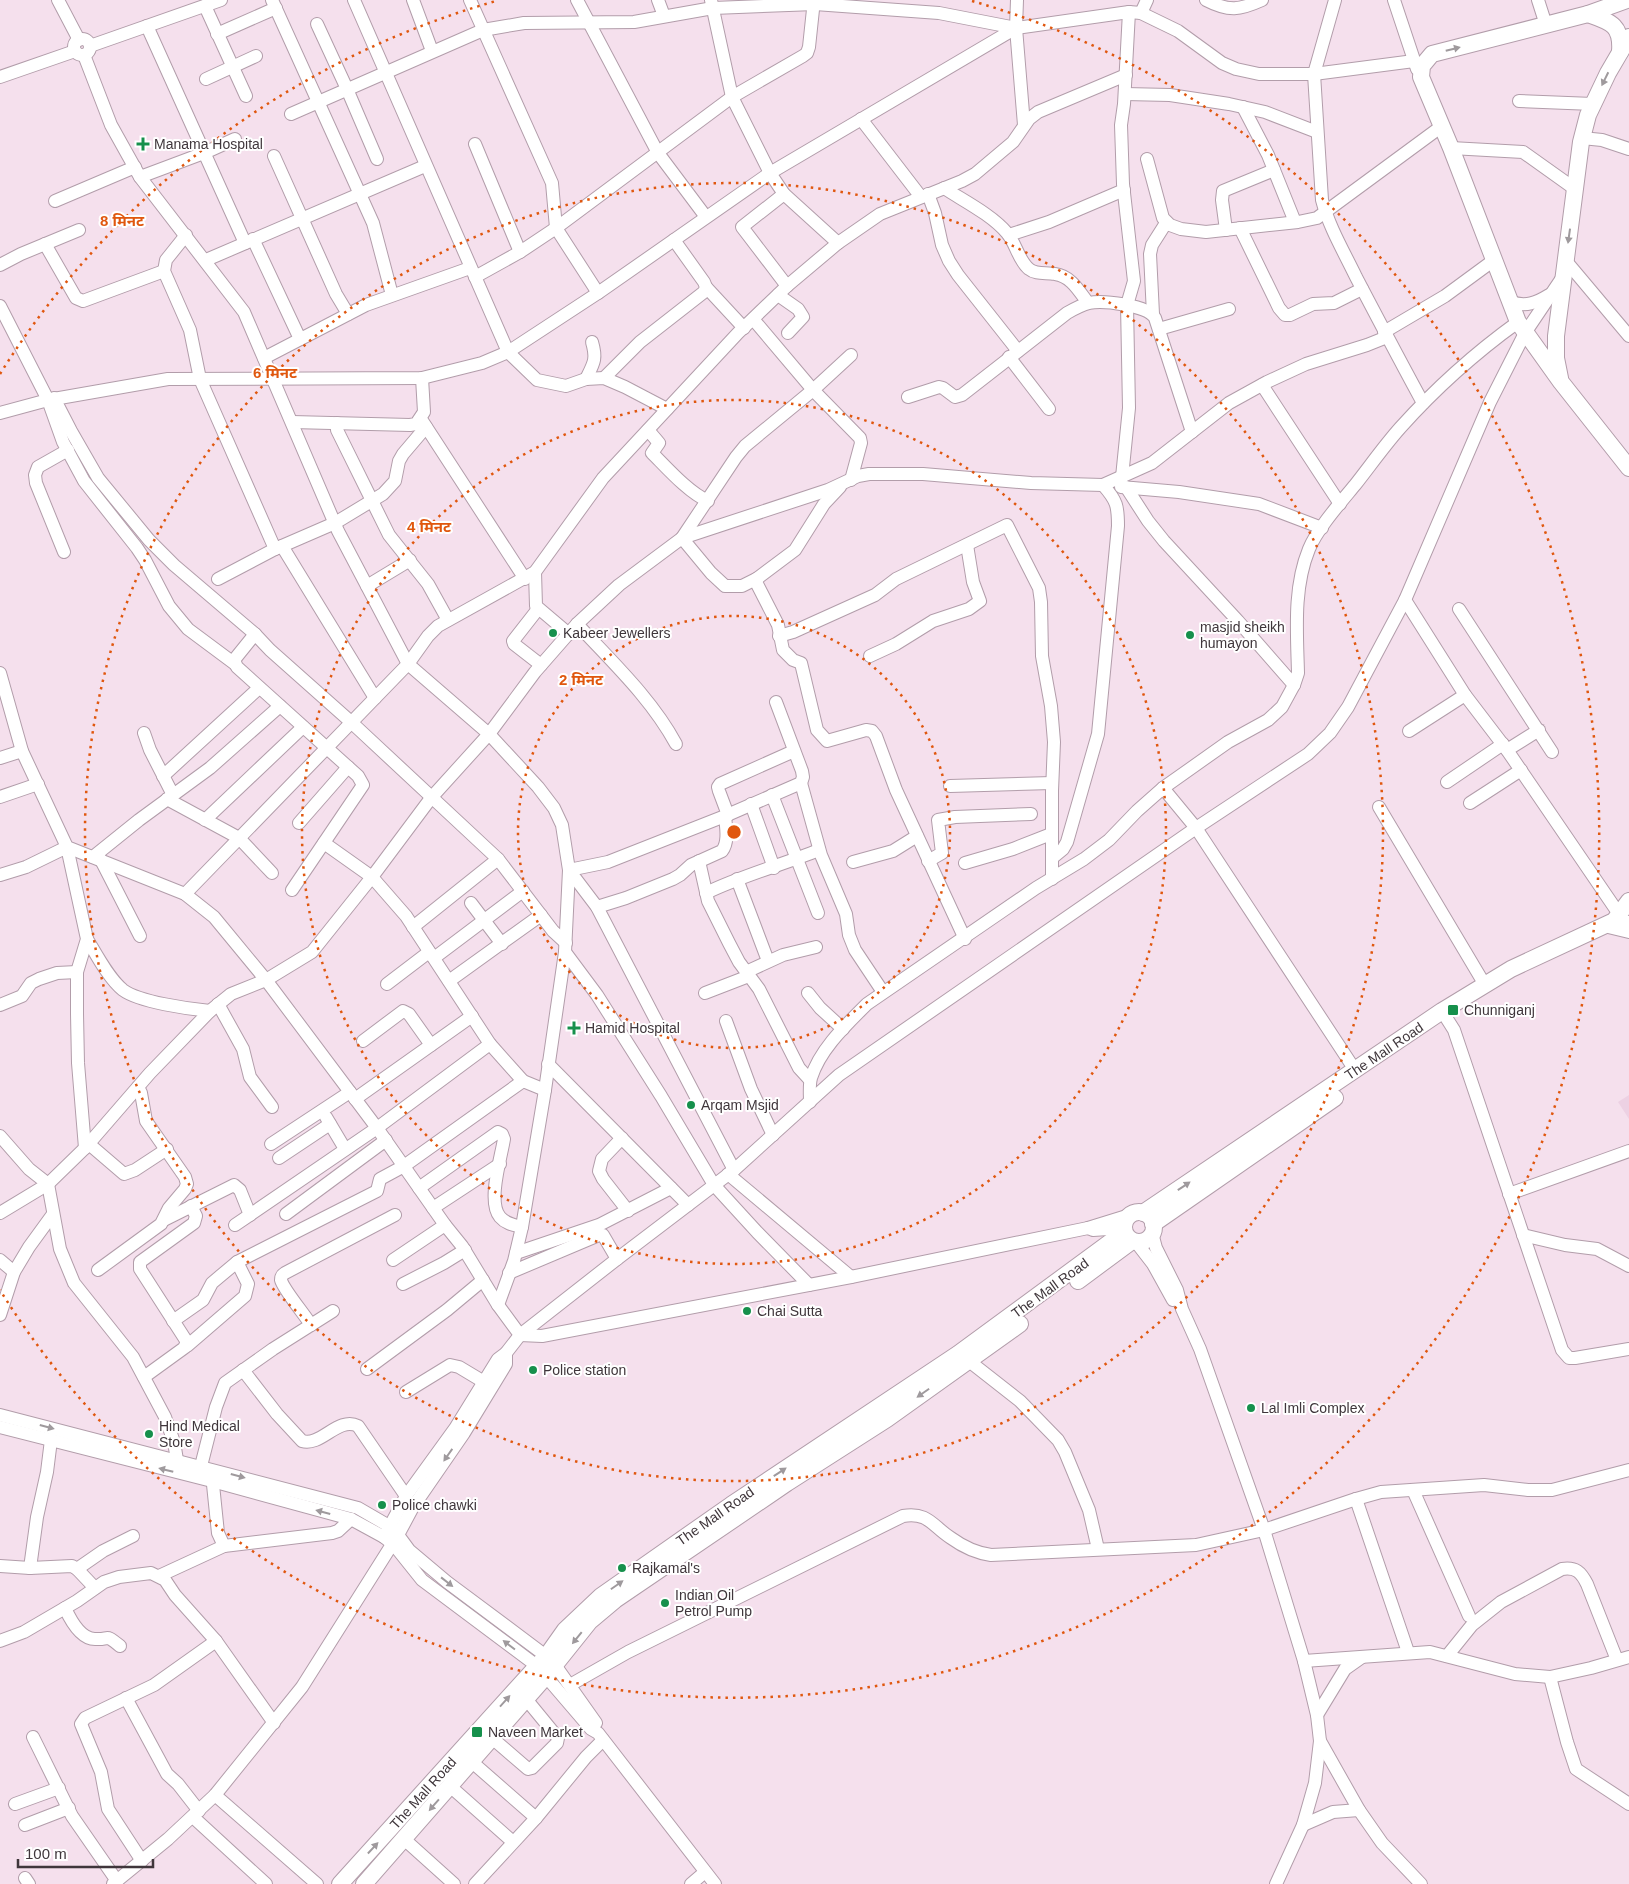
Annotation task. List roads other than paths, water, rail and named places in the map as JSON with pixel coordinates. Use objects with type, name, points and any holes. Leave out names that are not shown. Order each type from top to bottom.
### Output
[{"type":"main road","points":[[1627,0],[1594,8],[1546,25],[1432,54],[1422,66],[1421,77],[1521,327],[1629,468]]},
{"type":"main road","points":[[1594,8],[1619,30],[1621,40],[1620,53]]},
{"type":"main road","points":[[1562,382],[1556,358],[1556,336],[1582,138],[1593,104],[1629,37]]},
{"type":"main road","name":"The Mall Road","points":[[1137,1229],[1445,1015],[1485,985],[1511,969],[1621,920]]},
{"type":"main road","name":"The Mall Road","points":[[340,1884],[590,1621],[669,1556],[787,1483],[865,1424],[971,1355],[1137,1229],[1355,1070],[1445,1015],[1621,920]]},
{"type":"main road","name":"The Mall Road","points":[[364,1884],[526,1699],[546,1666]]},
{"type":"street","points":[[58,0],[82,48],[111,124],[138,172],[244,312],[335,523],[408,664],[489,734],[538,787],[554,808],[562,825],[569,870],[566,948],[522,1227],[516,1253],[498,1305]]},
{"type":"street","points":[[0,77],[221,0]]},
{"type":"street","points":[[413,0],[432,51]]},
{"type":"street","points":[[470,0],[552,183],[556,228],[598,293]]},
{"type":"street","points":[[577,0],[658,153],[706,217]]},
{"type":"street","points":[[658,0],[664,16]]},
{"type":"street","points":[[935,0],[939,13]]},
{"type":"street","points":[[1017,0],[1016,28],[1024,125]]},
{"type":"street","points":[[290,114],[483,30],[524,23],[589,24],[634,22],[712,4],[814,2],[939,13],[1016,28],[1134,9],[1147,0]]},
{"type":"street","points":[[1206,0],[1239,9],[1258,1]]},
{"type":"street","points":[[1335,0],[1314,74],[1321,191],[1325,212],[1386,335],[1424,403]]},
{"type":"street","points":[[1394,0],[1421,77]]},
{"type":"street","points":[[1538,0],[1546,25]]},
{"type":"street","points":[[357,1],[425,166],[508,352],[537,380],[566,386],[586,379],[604,378],[667,409]]},
{"type":"street","points":[[264,358],[348,314],[392,295],[472,272],[520,252],[556,228],[732,97],[807,53],[814,2]]},
{"type":"street","points":[[217,34],[274,4],[373,223],[392,295]]},
{"type":"street","points":[[712,4],[732,97],[770,173],[784,194],[838,243]]},
{"type":"street","points":[[205,6],[246,96]]},
{"type":"street","points":[[1134,9],[1178,31],[1206,53],[1236,69],[1259,74],[1314,74],[1414,61]]},
{"type":"street","points":[[1134,9],[1121,125],[1124,190],[1134,276],[1127,305],[1130,408],[1124,482],[1148,521],[1164,542],[1238,621],[1294,685]]},
{"type":"street","points":[[317,24],[377,159]]},
{"type":"street","points":[[147,26],[204,153],[300,340]]},
{"type":"street","points":[[0,413],[51,399],[168,379],[422,378],[482,363],[508,352],[598,293],[770,173],[1016,28]]},
{"type":"street","points":[[1408,42],[1422,51],[1432,54]]},
{"type":"street","points":[[206,79],[256,56]]},
{"type":"street","points":[[185,894],[408,664],[428,636],[438,626],[530,576],[603,478],[748,323],[783,290],[838,243],[880,214],[975,174],[993,161],[1013,142],[1028,119],[1038,112],[1126,75]]},
{"type":"street","points":[[1125,94],[1170,95],[1243,107],[1265,112],[1317,132]]},
{"type":"street","points":[[1519,101],[1593,104]]},
{"type":"street","points":[[1243,107],[1274,170],[1295,222]]},
{"type":"street","points":[[861,119],[924,196],[935,213],[946,255],[958,276],[1013,354],[1048,409]]},
{"type":"street","points":[[1147,158],[1163,218],[1166,222],[1181,229],[1206,232],[1226,230],[1317,218],[1442,126]]},
{"type":"street","points":[[1582,138],[1602,140],[1629,149]]},
{"type":"street","points":[[55,201],[138,172],[204,153],[235,139]]},
{"type":"street","points":[[475,144],[520,252]]},
{"type":"street","points":[[1451,148],[1523,152],[1575,189]]},
{"type":"street","points":[[274,156],[336,294],[348,314]]},
{"type":"street","points":[[206,260],[425,166]]},
{"type":"street","points":[[1226,230],[1222,200],[1224,192],[1274,170]]},
{"type":"street","points":[[944,188],[999,225],[1009,235],[1029,270],[1057,274],[1066,278],[1074,284],[1088,304]]},
{"type":"street","points":[[1009,235],[1049,222],[1124,190]]},
{"type":"street","points":[[784,194],[742,227],[803,317],[788,333]]},
{"type":"street","points":[[1166,222],[1152,245],[1150,254],[1153,314],[1192,432]]},
{"type":"street","points":[[1240,228],[1284,315],[1290,315],[1312,304],[1334,303],[1362,288]]},
{"type":"street","points":[[0,265],[79,230]]},
{"type":"street","points":[[186,235],[166,260],[164,271],[190,330],[200,379],[278,548],[375,698]]},
{"type":"street","points":[[674,240],[706,287],[748,323],[860,438],[861,443],[846,483],[824,504],[795,550],[758,578],[742,586],[725,586],[711,573],[682,538]]},
{"type":"street","points":[[44,244],[73,294],[80,300],[88,299],[164,271]]},
{"type":"street","points":[[1124,482],[1152,463],[1229,403],[1306,364],[1367,345],[1386,335],[1445,296],[1494,260]]},
{"type":"street","points":[[810,1102],[810,1080],[824,1052],[867,1004],[1084,859],[1109,840],[1162,788],[1228,742],[1268,720],[1282,707],[1294,685],[1298,672],[1297,609],[1301,573],[1310,547],[1322,528],[1399,430],[1424,403],[1472,359],[1521,327],[1553,292],[1565,267],[1629,336]]},
{"type":"street","points":[[604,378],[640,342],[704,292],[706,287]]},
{"type":"street","points":[[1510,302],[1521,305],[1537,302],[1553,292]]},
{"type":"street","points":[[908,397],[939,387],[958,397],[1067,313],[1088,304],[1127,305],[1153,314]]},
{"type":"street","points":[[0,306],[51,399],[98,478],[123,510],[148,540],[174,565],[255,634],[270,650],[498,858],[566,948],[661,1096],[714,1185],[809,1285]]},
{"type":"street","points":[[1159,330],[1228,308]]},
{"type":"street","points":[[391,1536],[406,1496],[456,1427],[498,1359],[506,1353],[520,1335],[617,1258],[731,1172],[839,1075],[1196,828],[1308,754],[1330,733],[1348,707],[1405,600],[1521,327]]},
{"type":"street","points":[[586,379],[596,354],[592,342]]},
{"type":"street","points":[[0,1213],[48,1184],[87,1146],[138,1087],[214,1007],[231,994],[266,980],[312,952],[372,877],[431,798],[489,734],[541,665],[573,629],[619,585],[682,538],[745,446],[813,390],[851,355]]},
{"type":"street","points":[[218,579],[278,548],[335,523],[383,494],[395,481],[399,461],[424,423],[422,378]]},
{"type":"street","points":[[1262,385],[1340,504]]},
{"type":"street","points":[[51,399],[68,450],[87,486],[145,560],[169,606],[188,629],[235,664],[259,688],[358,776],[363,785],[292,890]]},
{"type":"street","points":[[292,422],[410,425],[424,423]]},
{"type":"street","points":[[337,423],[337,430],[389,535],[428,584],[448,620]]},
{"type":"street","points":[[424,423],[530,576],[538,609],[573,629],[636,688],[669,731],[676,744]]},
{"type":"street","points":[[648,430],[659,443],[652,453],[700,498],[708,501]]},
{"type":"street","points":[[64,552],[36,482],[35,475],[38,467],[68,450]]},
{"type":"street","points":[[682,538],[869,474],[923,474],[1031,483],[1103,485],[1124,482],[1259,504],[1322,528]]},
{"type":"street","points":[[1052,858],[1063,849],[1067,842],[1098,734],[1118,526],[1118,507],[1114,498],[1103,485]]},
{"type":"street","points":[[779,636],[793,632],[875,595],[896,579],[1007,525],[1039,588],[1042,613],[1042,656],[1051,706],[1054,742],[1051,834],[1052,879]]},
{"type":"street","points":[[870,656],[896,644],[933,621],[969,609],[980,601],[973,582],[967,545]]},
{"type":"street","points":[[367,586],[410,560]]},
{"type":"street","points":[[758,578],[755,580],[778,626],[784,650],[792,660],[801,663],[816,730],[827,741],[866,730],[872,731],[876,736],[896,790],[965,939]]},
{"type":"street","points":[[1405,600],[1465,695],[1521,770],[1621,920]]},
{"type":"street","points":[[538,609],[513,641],[514,644],[541,665]]},
{"type":"street","points":[[1459,609],[1552,752]]},
{"type":"street","points":[[235,664],[234,660],[237,654],[255,634]]},
{"type":"street","points":[[0,673],[22,751],[68,847],[87,939],[116,983],[129,993],[185,1008],[214,1007]]},
{"type":"street","points":[[163,776],[259,688]]},
{"type":"street","points":[[1409,731],[1465,695]]},
{"type":"street","points":[[776,702],[803,777],[801,783],[819,850],[846,914],[855,950],[883,992]]},
{"type":"street","points":[[97,859],[139,820],[210,768],[280,706]]},
{"type":"street","points":[[205,820],[304,727]]},
{"type":"street","points":[[1447,782],[1505,747],[1539,730]]},
{"type":"street","points":[[144,733],[170,797],[205,820],[239,838],[272,872]]},
{"type":"street","points":[[0,758],[22,751]]},
{"type":"street","points":[[596,907],[626,898],[673,879],[680,875],[687,867],[725,849],[726,816],[719,791],[720,784],[794,751]]},
{"type":"street","points":[[299,823],[348,768]]},
{"type":"street","points":[[1470,803],[1521,770]]},
{"type":"street","points":[[569,870],[608,862],[726,816],[801,783]]},
{"type":"street","points":[[950,786],[1052,783]]},
{"type":"street","points":[[0,797],[38,784]]},
{"type":"street","points":[[1162,788],[1196,828],[1355,1070]]},
{"type":"street","points":[[772,795],[818,913]]},
{"type":"street","points":[[751,804],[774,868]]},
{"type":"street","points":[[1379,807],[1485,985]]},
{"type":"street","points":[[928,861],[942,853],[938,820],[955,817],[1031,814]]},
{"type":"street","points":[[965,863],[1051,834]]},
{"type":"street","points":[[853,862],[893,852],[917,836]]},
{"type":"street","points":[[324,843],[372,877],[406,916],[490,1044],[523,1081],[545,1090]]},
{"type":"street","points":[[0,875],[26,867],[68,847],[185,894],[214,917],[266,980],[386,1140],[464,1250],[498,1305],[520,1335]]},
{"type":"street","points":[[706,893],[737,879],[774,868],[819,850]]},
{"type":"street","points":[[412,927],[498,858]]},
{"type":"street","points":[[97,859],[140,936]]},
{"type":"street","points":[[698,861],[708,901],[729,943],[759,989],[799,1068],[810,1080]]},
{"type":"street","points":[[569,870],[596,907],[731,1172],[851,1277]]},
{"type":"street","points":[[737,879],[768,961]]},
{"type":"street","points":[[386,984],[484,920],[523,891]]},
{"type":"street","points":[[471,903],[502,944]]},
{"type":"street","points":[[449,981],[541,915]]},
{"type":"street","points":[[87,939],[77,972],[78,1063],[87,1146],[124,1174],[135,1170],[167,1149]]},
{"type":"street","points":[[705,993],[748,974],[768,961],[783,955],[816,947]]},
{"type":"street","points":[[0,1005],[22,996],[31,983],[39,979],[57,973],[77,972]]},
{"type":"street","points":[[808,993],[820,1008],[843,1029]]},
{"type":"street","points":[[214,1007],[243,1049],[250,1076],[272,1107]]},
{"type":"street","points":[[364,1041],[403,1011],[409,1014],[432,1045]]},
{"type":"street","points":[[1445,1015],[1454,1030],[1562,1350],[1569,1358],[1629,1350]]},
{"type":"street","points":[[271,1144],[322,1110],[352,1095],[432,1045],[472,1016]]},
{"type":"street","points":[[726,1021],[751,1090],[773,1135]]},
{"type":"street","points":[[235,1225],[377,1128],[490,1044]]},
{"type":"street","points":[[548,1064],[688,1205]]},
{"type":"street","points":[[173,1321],[203,1300],[212,1282],[237,1262],[373,1193],[377,1190],[380,1179],[404,1166],[523,1081]]},
{"type":"street","points":[[98,1270],[156,1229],[187,1184],[186,1177],[146,1121],[141,1093],[138,1087]]},
{"type":"street","points":[[322,1110],[345,1149]]},
{"type":"street","points":[[279,1158],[330,1124]]},
{"type":"street","points":[[419,1188],[498,1132],[502,1134],[504,1139],[494,1193],[495,1204],[501,1218],[509,1224],[522,1227]]},
{"type":"street","points":[[0,1136],[29,1169],[48,1184],[60,1249],[74,1283],[133,1357],[165,1417],[174,1442],[177,1460]]},
{"type":"street","points":[[622,1138],[602,1159],[599,1171],[628,1211]]},
{"type":"street","points":[[286,1214],[386,1140]]},
{"type":"street","points":[[1509,1194],[1629,1152]]},
{"type":"street","points":[[433,1208],[500,1164]]},
{"type":"street","points":[[164,1220],[234,1186],[240,1190],[250,1215]]},
{"type":"street","points":[[516,1253],[599,1225],[671,1188]]},
{"type":"street","points":[[186,1346],[187,1342],[140,1269],[140,1262],[194,1223],[196,1216],[191,1206]]},
{"type":"street","points":[[0,1316],[14,1272],[54,1214]]},
{"type":"street","points":[[311,1325],[286,1289],[281,1280],[282,1276],[328,1249],[395,1215]]},
{"type":"street","points":[[393,1260],[445,1225]]},
{"type":"street","points":[[520,1335],[542,1336],[851,1277],[1088,1228],[1093,1230],[1137,1229],[1156,1248],[1176,1290],[1182,1309],[1200,1349],[1264,1530],[1304,1661],[1317,1715],[1320,1741],[1316,1783],[1303,1825],[1276,1884]]},
{"type":"street","points":[[1137,1229],[1169,1295],[1182,1309]]},
{"type":"street","points":[[509,1274],[598,1235],[603,1235],[617,1258]]},
{"type":"street","points":[[1523,1235],[1565,1245],[1597,1249],[1629,1266]]},
{"type":"street","points":[[402,1284],[444,1263],[464,1250]]},
{"type":"street","points":[[0,1260],[14,1272]]},
{"type":"street","points":[[144,1377],[186,1346],[245,1296],[248,1284],[237,1262]]},
{"type":"street","points":[[367,1369],[447,1310],[483,1280]]},
{"type":"street","points":[[224,1546],[218,1533],[208,1472],[222,1388],[243,1370],[333,1311]]},
{"type":"street","points":[[33,1737],[78,1825],[115,1883],[196,1814],[215,1795],[302,1688],[391,1536],[464,1433],[506,1364],[506,1353]]},
{"type":"street","points":[[971,1355],[1058,1440],[1065,1452],[1089,1510],[1098,1550]]},
{"type":"street","points":[[406,1392],[450,1365],[459,1367],[484,1382]]},
{"type":"street","points":[[243,1370],[277,1414],[302,1441],[310,1442],[333,1430],[350,1424],[358,1426],[406,1496]]},
{"type":"street","points":[[0,1414],[177,1460],[351,1519],[391,1536]]},
{"type":"street","points":[[0,1427],[51,1440],[208,1472],[358,1508],[391,1536],[422,1580],[546,1666],[570,1685],[596,1724],[600,1737]]},
{"type":"street","points":[[30,1568],[51,1440]]},
{"type":"street","points":[[570,1685],[628,1652],[903,1516],[919,1515],[929,1519],[950,1538],[983,1554],[1196,1545],[1264,1530],[1381,1492],[1484,1485],[1528,1490],[1552,1490],[1629,1470]]},
{"type":"street","points":[[1413,1490],[1469,1616]]},
{"type":"street","points":[[1356,1499],[1408,1652]]},
{"type":"street","points":[[159,1576],[224,1546],[332,1533],[338,1531],[351,1519]]},
{"type":"street","points":[[77,1569],[104,1551],[133,1536]]},
{"type":"street","points":[[0,1566],[30,1568],[66,1566],[77,1569],[95,1588]]},
{"type":"street","points":[[1304,1661],[1408,1652],[1430,1652],[1515,1674],[1550,1677],[1591,1668],[1623,1658],[1581,1572],[1569,1568],[1562,1569],[1501,1602],[1472,1626],[1447,1656]]},
{"type":"street","points":[[0,1641],[24,1632],[104,1582],[119,1577],[151,1573],[165,1580],[216,1641],[274,1723]]},
{"type":"street","points":[[65,1608],[75,1626],[86,1636],[92,1639],[110,1638],[120,1646]]},
{"type":"street","points":[[142,1861],[110,1814],[105,1800],[101,1772],[81,1724],[85,1718],[154,1685],[216,1641]]},
{"type":"street","points":[[1317,1715],[1345,1669],[1364,1656]]},
{"type":"street","points":[[546,1666],[591,1729],[600,1737],[715,1884]]},
{"type":"street","points":[[1550,1677],[1567,1742],[1576,1768],[1629,1804]]},
{"type":"street","points":[[126,1698],[167,1774],[178,1784],[196,1814],[266,1884]]},
{"type":"street","points":[[492,1738],[528,1769],[532,1768],[557,1743],[558,1738],[526,1699]]},
{"type":"street","points":[[475,1884],[536,1818],[600,1737]]},
{"type":"street","points":[[1320,1741],[1359,1810],[1382,1843],[1421,1884]]},
{"type":"street","points":[[472,1762],[536,1818]]},
{"type":"street","points":[[451,1786],[513,1842]]},
{"type":"street","points":[[14,1804],[58,1788]]},
{"type":"street","points":[[215,1795],[317,1884]]},
{"type":"street","points":[[25,1825],[69,1808]]},
{"type":"street","points":[[1303,1825],[1333,1812],[1359,1810]]},
{"type":"street","points":[[404,1839],[454,1884]]},
{"type":"street","points":[[691,1884],[705,1872]]},
{"type":"place","name":"Manama Hospital","points":[[143,144]]},
{"type":"place","name":"Kabeer Jewellers","points":[[553,633]]},
{"type":"place","name":"masjid sheikh humayon","points":[[1190,635]]},
{"type":"place","name":"Chunniganj","points":[[1453,1010]]},
{"type":"place","name":"Hamid Hospital","points":[[574,1028]]},
{"type":"place","name":"Arqam Msjid","points":[[691,1105]]},
{"type":"place","name":"Chai Sutta","points":[[747,1311]]},
{"type":"place","name":"Police station","points":[[533,1370]]},
{"type":"place","name":"Lal Imli Complex","points":[[1251,1408]]},
{"type":"place","name":"Hind Medical Store","points":[[149,1434]]},
{"type":"place","name":"Police chawki","points":[[382,1505]]},
{"type":"place","name":"Rajkamal's","points":[[622,1568]]},
{"type":"place","name":"Indian Oil Petrol Pump","points":[[665,1603]]},
{"type":"place","name":"Naveen Market","points":[[477,1732]]}]
